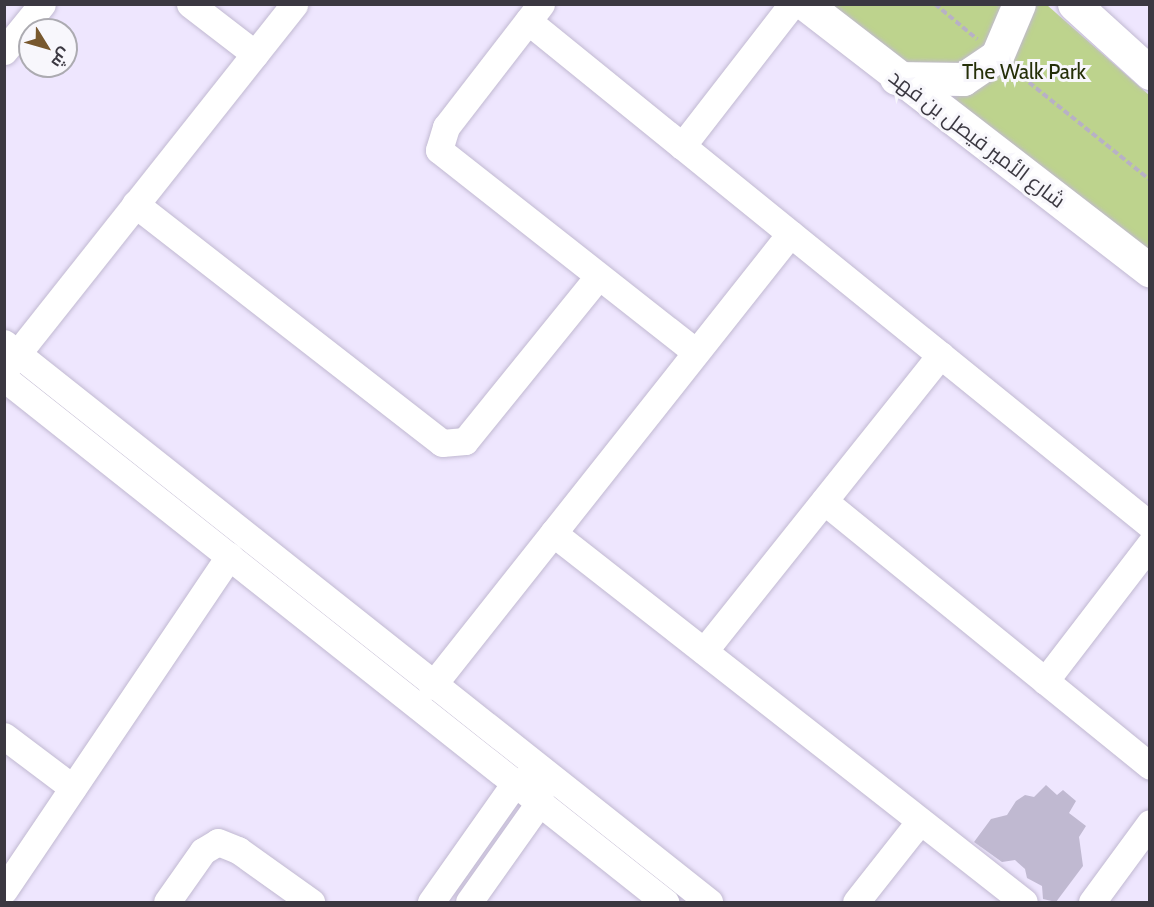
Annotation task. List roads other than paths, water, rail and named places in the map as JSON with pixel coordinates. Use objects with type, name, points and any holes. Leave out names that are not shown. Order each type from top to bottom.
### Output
[{"type":"main road","name":"شارع الأمير فيصل بن فهد","points":[[806,4],[896,78],[1149,271]]},
{"type":"main road","points":[[896,78],[963,79],[997,56],[1019,4]]},
{"type":"main road","points":[[1074,4],[1149,73]]},
{"type":"street","points":[[4,51],[42,4]]},
{"type":"street","points":[[190,4],[255,54]]},
{"type":"street","points":[[294,4],[135,204],[9,355],[709,903]]},
{"type":"street","points":[[682,146],[792,4]]},
{"type":"street","points":[[696,352],[439,150],[446,127],[535,13],[682,146],[1149,525]]},
{"type":"street","points":[[135,204],[442,443],[465,441],[598,277]]},
{"type":"street","points":[[432,686],[790,234]]},
{"type":"street","points":[[704,651],[940,355]]},
{"type":"street","points":[[4,378],[664,903]]},
{"type":"street","points":[[824,501],[1149,766]]},
{"type":"street","points":[[553,533],[1024,903]]},
{"type":"street","points":[[1045,681],[1149,544]]},
{"type":"street","points":[[4,890],[229,556]]},
{"type":"street","points":[[4,736],[74,788]]},
{"type":"street","points":[[431,903],[514,783],[542,773]]},
{"type":"street","points":[[469,903],[539,803],[542,773]]},
{"type":"street","points":[[856,903],[920,821]]},
{"type":"street","points":[[1092,903],[1149,823]]},
{"type":"street","points":[[167,903],[203,851],[218,843],[238,850],[311,903]]},
{"type":"park label","name":"The Walk Park","points":[[1024,72]]}]
